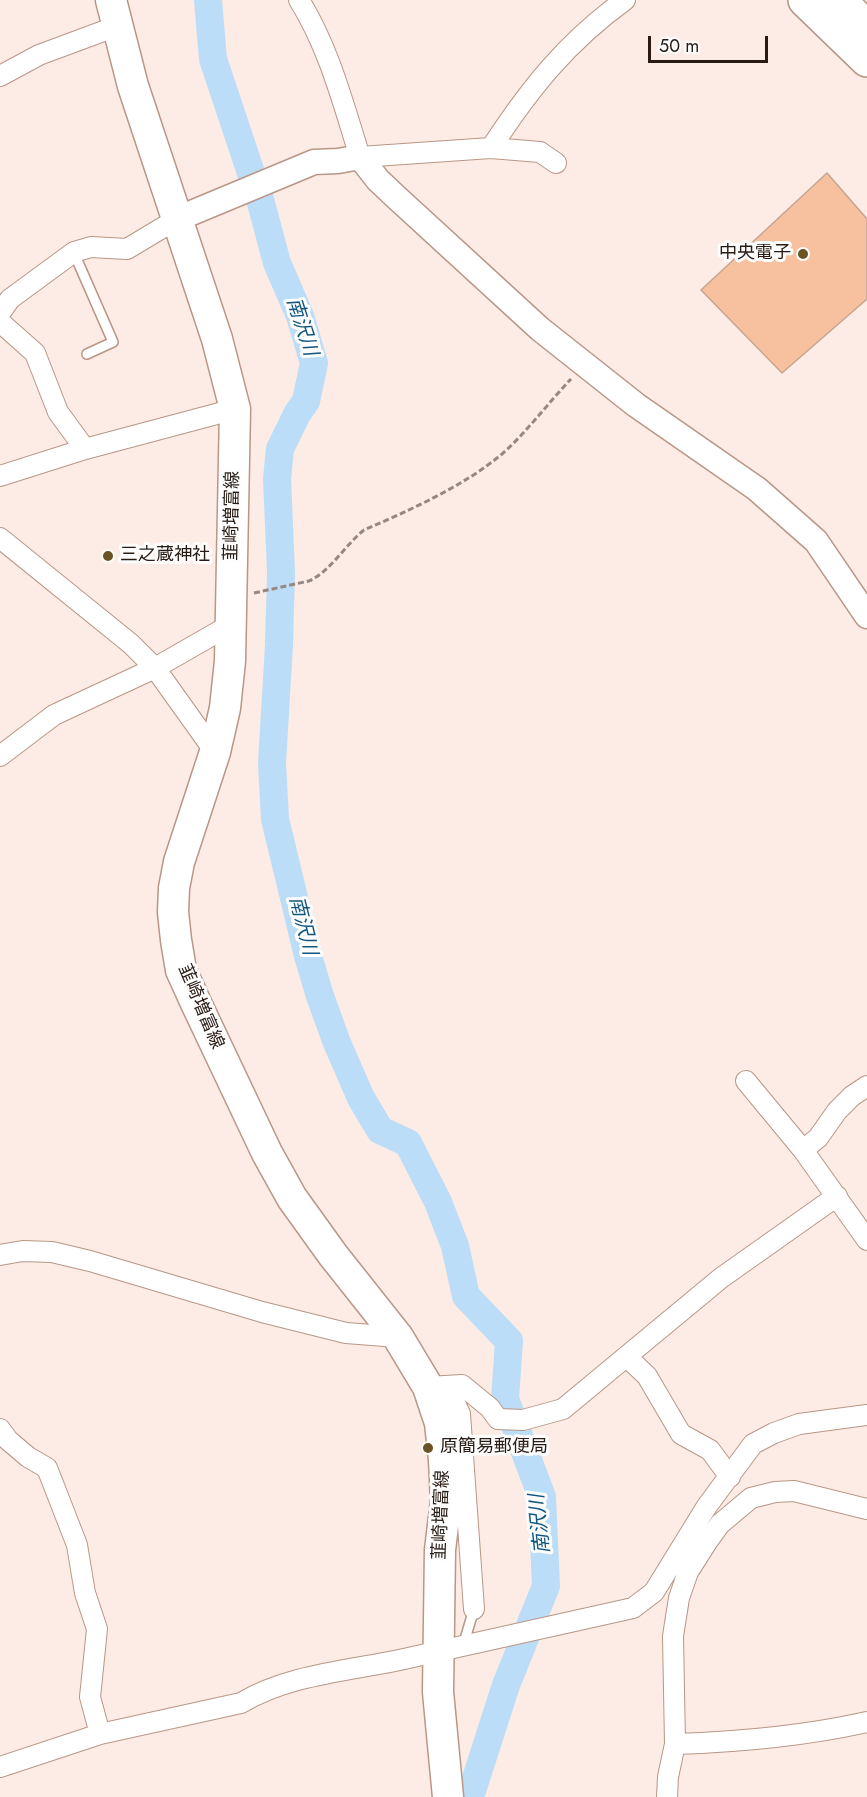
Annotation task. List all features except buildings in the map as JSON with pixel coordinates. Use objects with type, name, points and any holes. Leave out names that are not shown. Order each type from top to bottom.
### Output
[{"type":"highway","points":[[805,0],[867,60]]},
{"type":"highway","points":[[839,0],[867,28]]},
{"type":"main road","name":"韮崎増富線","points":[[114,13],[133,86],[217,339],[235,409],[230,661],[225,708],[215,752],[179,862],[174,888],[174,922],[181,970],[267,1153],[292,1198],[333,1255],[437,1387],[446,1501],[440,1550],[450,1649],[438,1692],[448,1797]]},
{"type":"street","points":[[299,0],[312,22],[332,69],[360,157],[378,180],[540,329],[636,405],[757,489],[816,541],[867,616]]},
{"type":"street","points":[[491,148],[520,103],[545,72],[578,37],[625,0]]},
{"type":"street","points":[[0,76],[114,13]]},
{"type":"street","points":[[0,313],[10,299],[74,252],[91,247],[127,249],[177,219],[314,162],[491,148],[540,152],[556,163]]},
{"type":"street","points":[[0,322],[35,353],[58,412],[85,449]]},
{"type":"street","points":[[0,476],[85,449],[235,409]]},
{"type":"street","points":[[0,538],[131,644],[155,669],[215,752]]},
{"type":"street","points":[[0,756],[54,715],[155,669],[231,612]]},
{"type":"street","points":[[746,1082],[803,1150],[867,1240]]},
{"type":"street","points":[[803,1150],[818,1138],[837,1111],[852,1096],[867,1086]]},
{"type":"street","points":[[437,1387],[462,1385],[490,1408],[498,1419],[523,1420],[562,1409],[721,1278],[837,1196]]},
{"type":"street","points":[[0,1255],[23,1251],[52,1252],[90,1261],[239,1306],[346,1333],[398,1337]]},
{"type":"street","points":[[627,1357],[647,1376],[681,1434],[710,1450],[730,1478]]},
{"type":"street","points":[[437,1387],[460,1414],[474,1609]]},
{"type":"street","points":[[667,1797],[668,1777],[675,1744],[673,1636],[676,1576],[707,1506],[753,1444],[799,1424],[867,1415]]},
{"type":"street","points":[[0,1429],[8,1440],[28,1457],[47,1468],[77,1545],[85,1593],[97,1629],[90,1697],[100,1734]]},
{"type":"street","points":[[0,1767],[100,1734],[241,1703],[261,1692],[292,1680],[450,1649],[633,1608],[676,1576],[720,1524],[751,1498],[785,1490],[867,1509]]},
{"type":"street","points":[[675,1744],[743,1741],[867,1722]]},
{"type":"lane","points":[[74,252],[113,342],[87,354]]},
{"type":"lane","points":[[450,1649],[474,1609]]},
{"type":"path","points":[[231,612],[317,577],[364,530],[449,488],[485,466],[503,453],[584,364]]},
{"type":"waterway","name":"南沢川","points":[[208,0],[213,59],[261,203],[277,263],[300,316],[314,363],[306,401],[280,449],[277,479],[281,572],[272,763],[275,819],[320,996],[361,1098],[380,1130],[408,1143],[438,1202],[455,1246],[466,1296],[509,1341],[505,1399],[542,1497],[546,1586],[506,1685],[470,1797]]},
{"type":"place","name":"中央電子","points":[[803,254]]},
{"type":"place","name":"三之蔵神社","points":[[108,556]]},
{"type":"place","name":"原簡易郵便局","points":[[428,1448]]}]
